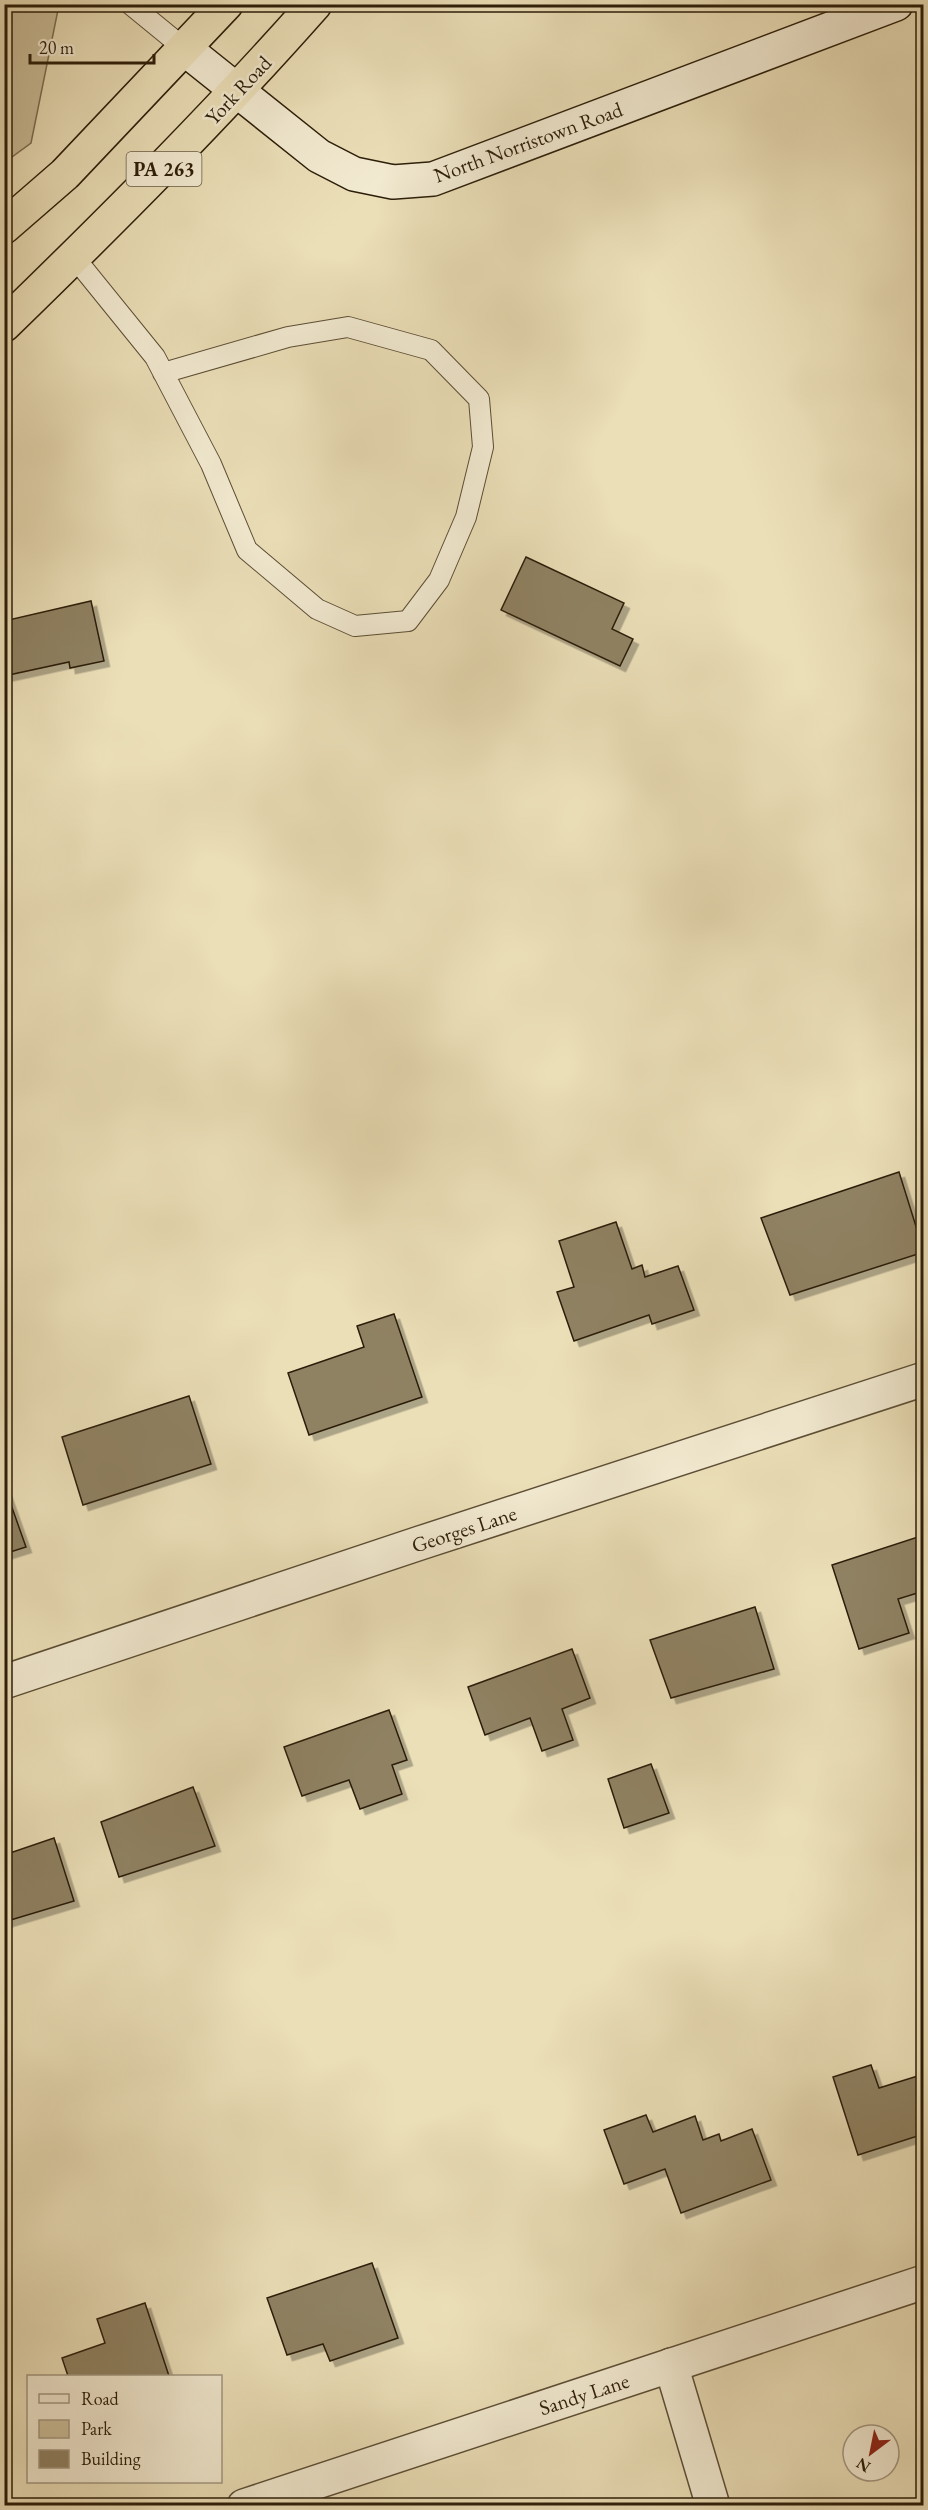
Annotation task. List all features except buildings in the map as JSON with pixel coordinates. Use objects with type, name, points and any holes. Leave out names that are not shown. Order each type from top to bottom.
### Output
[{"type":"highway","name":"PA 263","points":[[4,227],[65,174],[226,4]]},
{"type":"highway","name":"York Road","points":[[4,325],[238,92],[315,4]]},
{"type":"street","name":"North Norristown Road","points":[[185,49],[319,156],[354,174],[393,182],[433,179],[896,4]]},
{"type":"street","name":"Georges Lane","points":[[4,1682],[420,1543],[924,1379]]},
{"type":"street","name":"Sandy Lane","points":[[244,2505],[924,2282]]},
{"type":"street","points":[[671,2365],[713,2505]]},
{"type":"lane","points":[[130,4],[185,49]]},
{"type":"lane","points":[[74,257],[155,357],[163,373],[211,464],[247,550],[317,609],[355,626],[408,621],[439,580],[466,518],[483,447],[479,399],[431,350],[348,327],[288,337],[163,373]]},
{"type":"green space","points":[[5,4],[59,5],[31,143],[5,162]]}]
